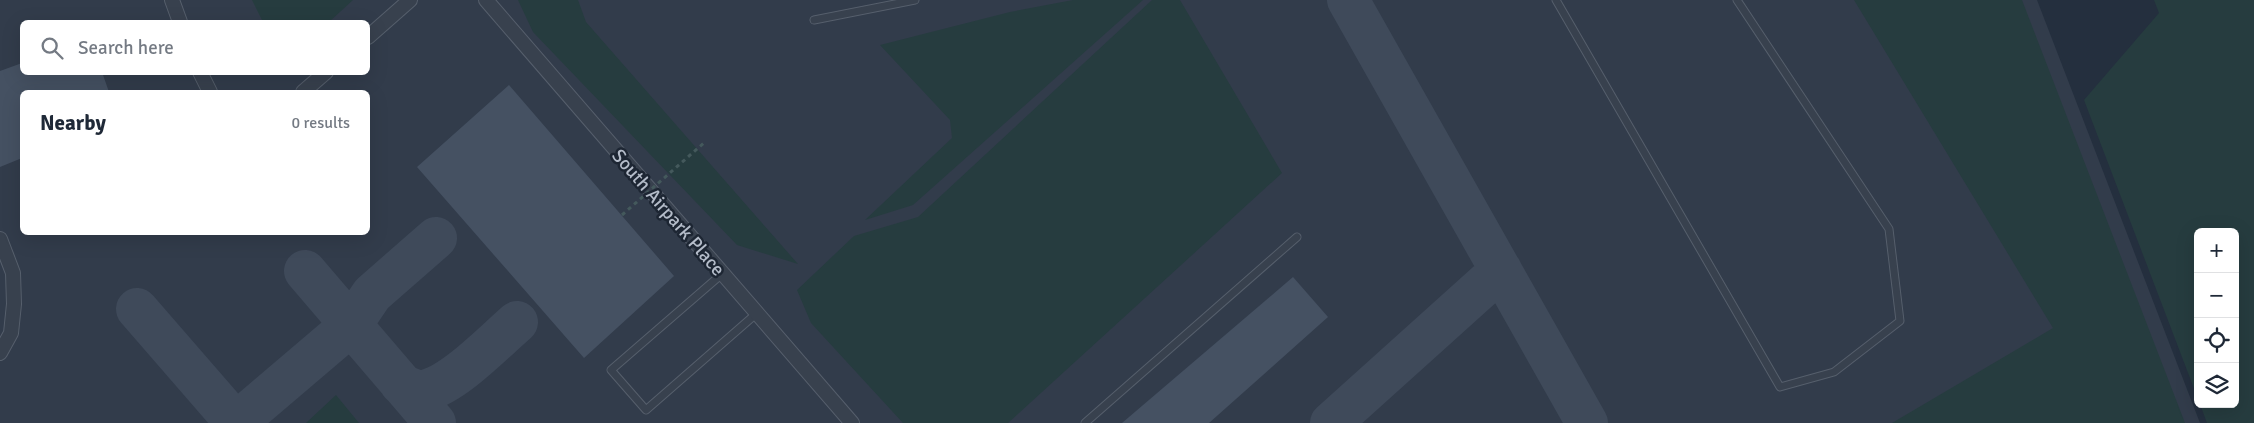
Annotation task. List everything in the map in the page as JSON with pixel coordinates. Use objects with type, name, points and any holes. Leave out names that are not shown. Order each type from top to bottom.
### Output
[{"type":"street","points":[[172,0],[179,20]]},
{"type":"street","points":[[370,35],[410,0]]},
{"type":"street","name":"South Airpark Place","points":[[486,0],[852,423]]},
{"type":"street","points":[[202,75],[209,90]]},
{"type":"street","points":[[304,90],[322,75]]},
{"type":"street","points":[[0,239],[12,273],[14,304],[12,333],[0,353]]},
{"type":"lane","points":[[814,20],[915,0]]},
{"type":"lane","points":[[1556,0],[1780,387],[1834,372],[1900,321],[1889,229],[1737,0]]},
{"type":"lane","points":[[1085,423],[1297,237]]},
{"type":"lane","points":[[722,274],[611,370],[628,390],[646,410],[757,314]]},
{"type":"path","points":[[622,215],[705,142]]},
{"type":"shaded area","points":[[0,0],[2037,0],[2200,423],[0,423]]},
{"type":"green space","points":[[252,0],[353,0],[331,20],[262,20]]},
{"type":"green space","points":[[518,0],[578,0],[586,22],[798,264],[737,245],[533,32]]},
{"type":"green space","points":[[1073,0],[1143,0],[913,205],[865,220],[952,138],[950,120],[880,45],[1010,12]]},
{"type":"green space","points":[[1152,0],[1180,0],[1282,173],[1008,423],[903,423],[811,323],[797,290],[854,236],[918,217]]},
{"type":"green space","points":[[1854,0],[2022,0],[2185,423],[1892,423],[2053,328]]},
{"type":"green space","points":[[2154,0],[2254,0],[2254,423],[2207,423],[2201,408],[2239,408],[2239,228],[2194,228],[2194,389],[2084,100],[2159,13]]},
{"type":"green space","points":[[336,395],[359,423],[306,423]]},
{"type":"building","points":[[20,64],[20,75],[103,75],[108,90],[20,90],[20,159],[0,167],[0,71]]},
{"type":"building","points":[[509,85],[674,276],[584,358],[417,167]]},
{"type":"building","points":[[1293,277],[1328,317],[1209,423],[1122,423]]},
{"type":"taxiway","points":[[1348,0],[1587,423]]},
{"type":"taxiway","points":[[137,309],[236,423],[351,325],[372,294],[436,238]]},
{"type":"taxiway","points":[[1331,423],[1501,270]]},
{"type":"taxiway","points":[[305,271],[435,423]]},
{"type":"taxiway","points":[[401,384],[420,391],[438,386],[462,370],[517,322]]}]
